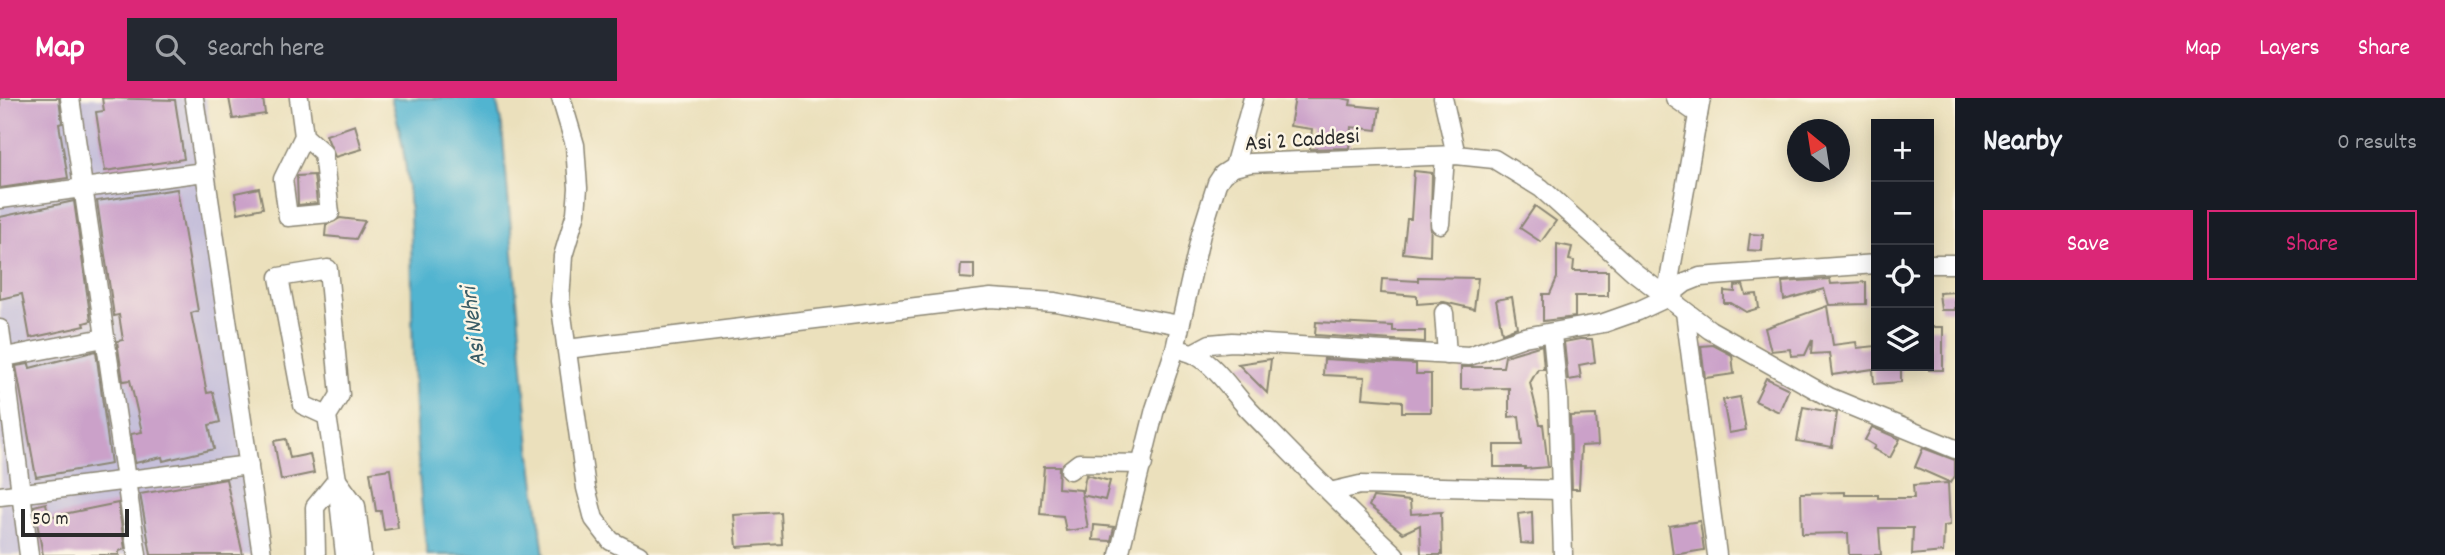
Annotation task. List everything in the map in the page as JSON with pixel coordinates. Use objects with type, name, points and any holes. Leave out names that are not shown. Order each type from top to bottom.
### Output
[{"type":"street","points":[[70,98],[124,481],[137,555]]},
{"type":"street","points":[[194,98],[262,555]]},
{"type":"street","points":[[299,98],[304,136]]},
{"type":"street","points":[[561,98],[575,145],[578,188],[576,214],[563,256],[560,301],[586,488],[594,519],[609,548],[639,555]]},
{"type":"street","points":[[1234,167],[1253,98]]},
{"type":"street","points":[[1440,224],[1450,156],[1443,98]]},
{"type":"street","points":[[1666,298],[1699,106],[1675,98]]},
{"type":"street","name":"Asi 2 Caddesi","points":[[1119,555],[1155,409],[1175,349],[1201,234],[1217,183],[1223,174],[1234,167],[1335,159],[1480,155],[1515,169],[1541,188],[1587,232],[1666,298],[1710,330],[1829,397],[1955,449]]},
{"type":"street","points":[[0,199],[204,172]]},
{"type":"street","points":[[1193,353],[1210,344],[1232,342],[1423,363],[1447,355],[1469,356],[1498,349],[1524,337],[1604,323],[1638,312],[1666,298],[1685,283],[1700,277],[1871,264]]},
{"type":"street","points":[[1934,264],[1955,264]]},
{"type":"street","points":[[327,415],[303,405],[279,277],[328,269],[340,395],[327,415],[345,555]]},
{"type":"street","points":[[567,349],[992,298],[1055,302],[1180,325]]},
{"type":"street","points":[[1685,312],[1717,555]]},
{"type":"street","points":[[1444,313],[1447,355]]},
{"type":"street","points":[[0,329],[29,555]]},
{"type":"street","points":[[1552,334],[1558,396],[1563,555]]},
{"type":"street","points":[[5,357],[104,338]]},
{"type":"street","points":[[1175,349],[1193,353],[1395,555]]},
{"type":"street","points":[[1070,470],[1079,463],[1143,464]]},
{"type":"street","points":[[0,496],[249,465]]},
{"type":"street","points":[[316,555],[315,507],[337,480]]},
{"type":"street","points":[[337,480],[356,506],[362,555]]},
{"type":"street","points":[[1330,492],[1360,485],[1560,491]]},
{"type":"shaded area","points":[[0,98],[206,98],[263,555],[0,555]]},
{"type":"water","name":"Asi Nehri","points":[[391,98],[496,98],[502,127],[530,447],[544,555],[427,555],[415,407],[409,194],[399,129]]},
{"type":"building","points":[[0,98],[59,98],[62,123],[59,124],[68,178],[0,188]]},
{"type":"building","points":[[102,98],[175,100],[184,159],[105,171],[96,112],[104,111]]},
{"type":"building","points":[[229,98],[263,98],[265,114],[233,119]]},
{"type":"building","points":[[1295,98],[1341,98],[1351,100],[1350,105],[1380,108],[1377,130],[1351,127],[1349,148],[1310,149],[1312,129],[1290,126]]},
{"type":"building","points":[[355,125],[362,149],[335,157],[326,135]]},
{"type":"building","points":[[1414,171],[1432,173],[1430,256],[1403,253],[1407,219],[1411,219]]},
{"type":"building","points":[[314,175],[317,203],[298,205],[297,176]]},
{"type":"building","points":[[259,188],[263,208],[238,213],[235,193]]},
{"type":"building","points":[[177,189],[198,311],[191,313],[207,393],[213,392],[220,422],[209,425],[214,449],[163,461],[162,457],[135,463],[131,434],[142,432],[130,380],[123,381],[117,341],[123,340],[119,315],[114,316],[97,201]]},
{"type":"building","points":[[74,201],[91,321],[84,323],[85,326],[30,338],[22,294],[0,299],[0,217]]},
{"type":"building","points":[[1535,206],[1556,221],[1541,242],[1520,228]]},
{"type":"building","points":[[340,218],[365,221],[356,239],[325,236],[326,225]]},
{"type":"building","points":[[1750,234],[1763,235],[1762,251],[1748,250]]},
{"type":"building","points":[[1557,244],[1572,247],[1569,260],[1574,261],[1573,271],[1608,271],[1608,296],[1575,296],[1575,317],[1543,321],[1543,294],[1550,294],[1557,278]]},
{"type":"building","points":[[961,264],[974,264],[974,279],[960,278]]},
{"type":"building","points":[[1418,277],[1478,278],[1474,309],[1444,302],[1417,304],[1417,296],[1381,293],[1382,279],[1418,281]]},
{"type":"building","points":[[1830,279],[1831,284],[1866,282],[1866,304],[1829,305],[1824,289],[1784,300],[1782,282]]},
{"type":"building","points":[[1743,285],[1746,295],[1757,294],[1759,308],[1746,312],[1731,303],[1724,303],[1724,291],[1735,292],[1735,286]]},
{"type":"building","points":[[1955,292],[1955,310],[1941,310],[1939,293]]},
{"type":"building","points":[[1512,297],[1517,327],[1502,333],[1496,300]]},
{"type":"building","points":[[1827,306],[1833,345],[1856,342],[1857,348],[1871,347],[1871,369],[1832,375],[1829,353],[1811,354],[1812,340],[1805,355],[1791,356],[1790,349],[1771,351],[1765,328]]},
{"type":"building","points":[[1316,322],[1393,326],[1393,331],[1425,331],[1425,342],[1315,335]]},
{"type":"building","points":[[1934,327],[1943,327],[1943,370],[1934,370]]},
{"type":"building","points":[[1592,339],[1595,362],[1579,365],[1581,378],[1568,380],[1564,342]]},
{"type":"building","points":[[1542,345],[1544,369],[1538,369],[1530,383],[1540,424],[1543,424],[1548,467],[1494,467],[1494,445],[1522,445],[1519,416],[1509,417],[1509,388],[1461,389],[1461,367],[1503,367],[1505,356]]},
{"type":"building","points":[[1713,345],[1732,355],[1734,374],[1705,378],[1701,346]]},
{"type":"building","points":[[96,351],[111,464],[36,477],[16,366],[29,364],[30,368]]},
{"type":"building","points":[[1271,359],[1267,393],[1238,364]]},
{"type":"building","points":[[1324,359],[1416,364],[1416,374],[1431,374],[1431,412],[1402,412],[1402,401],[1363,398],[1365,377],[1323,375]]},
{"type":"building","points":[[1873,371],[1901,371],[1901,382],[1874,384]]},
{"type":"building","points":[[1766,378],[1789,389],[1779,412],[1755,401]]},
{"type":"building","points":[[1740,397],[1746,430],[1729,433],[1723,400]]},
{"type":"building","points":[[1803,407],[1837,413],[1832,447],[1797,441]]},
{"type":"building","points":[[1596,415],[1598,445],[1581,446],[1579,489],[1572,489],[1570,416]]},
{"type":"building","points":[[1872,427],[1900,439],[1890,458],[1873,449],[1875,446],[1865,440]]},
{"type":"building","points":[[286,439],[290,458],[310,454],[314,473],[281,480],[274,441]]},
{"type":"building","points":[[1923,448],[1955,460],[1955,476],[1951,483],[1915,467]]},
{"type":"building","points":[[1044,466],[1059,466],[1058,488],[1081,490],[1082,494],[1086,475],[1110,481],[1105,500],[1082,495],[1088,528],[1066,531],[1063,516],[1040,514]]},
{"type":"building","points":[[390,469],[398,528],[384,530],[381,511],[376,511],[370,472]]},
{"type":"building","points":[[226,479],[243,555],[151,555],[140,494]]},
{"type":"building","points":[[1948,483],[1950,525],[1944,526],[1943,552],[1912,555],[1913,528],[1879,528],[1881,555],[1849,555],[1848,533],[1802,534],[1801,493],[1845,492],[1845,495],[1878,495],[1878,498],[1914,498],[1913,485]]},
{"type":"building","points":[[1373,497],[1410,501],[1411,514],[1443,512],[1442,555],[1421,555],[1420,525],[1403,533],[1369,506]]},
{"type":"building","points":[[46,503],[49,517],[118,503],[125,549],[119,551],[119,555],[43,555],[34,506]]},
{"type":"building","points":[[780,512],[782,544],[737,547],[734,515]]},
{"type":"building","points":[[1532,512],[1533,544],[1521,543],[1518,514]]},
{"type":"building","points":[[1700,521],[1704,550],[1673,555],[1669,526]]},
{"type":"building","points":[[1094,525],[1114,527],[1111,541],[1093,540]]}]
